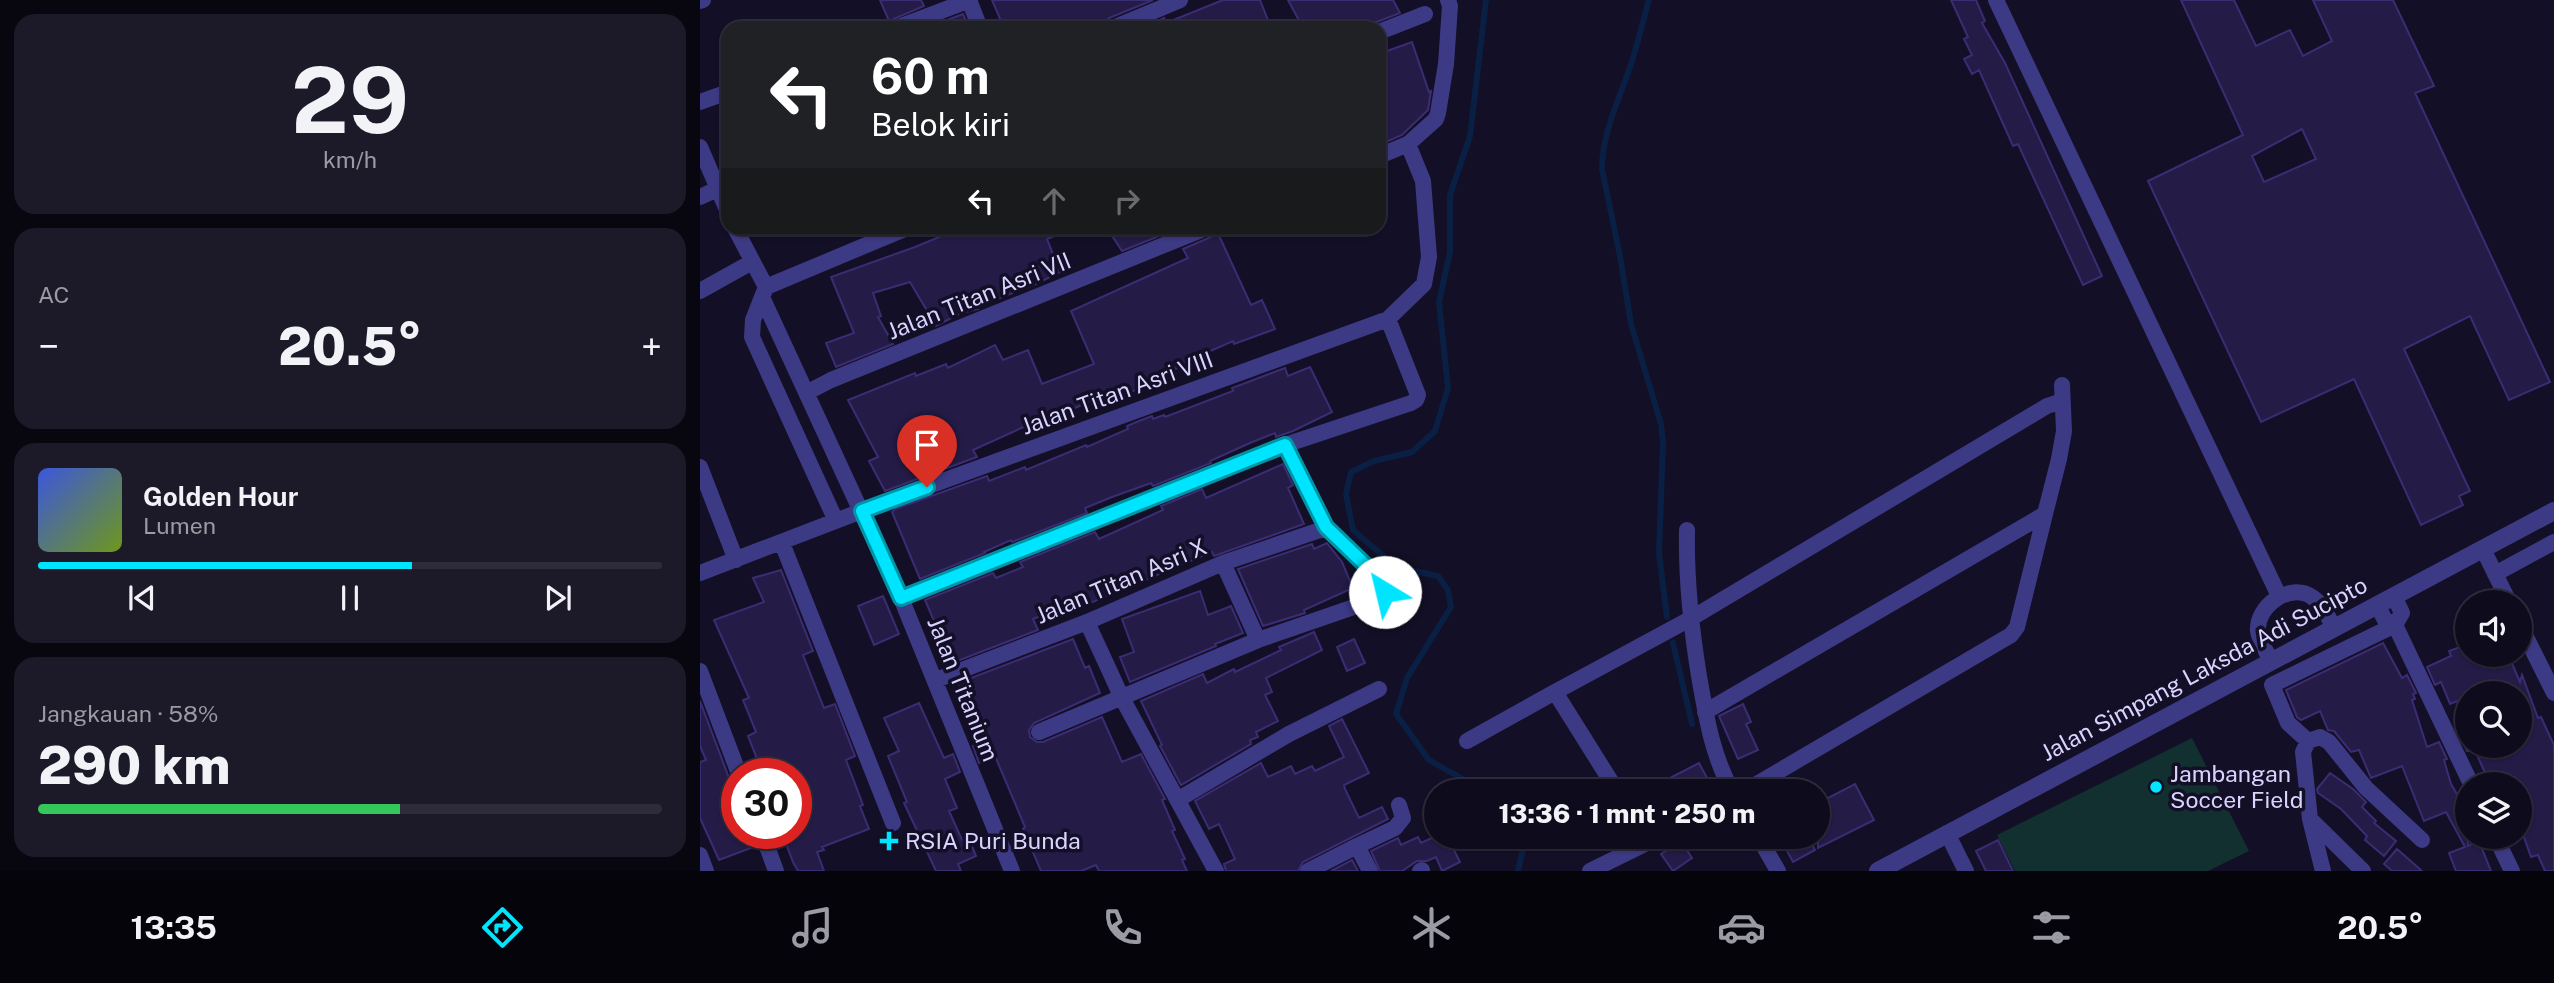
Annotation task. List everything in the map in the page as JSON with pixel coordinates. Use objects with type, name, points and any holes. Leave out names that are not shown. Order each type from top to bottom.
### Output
[{"type":"street","points":[[914,21],[969,0],[977,21]]},
{"type":"street","points":[[1130,21],[1181,0]]},
{"type":"street","points":[[1386,153],[1408,144],[1436,119],[1446,64],[1450,6],[1448,0]]},
{"type":"street","points":[[1996,0],[2279,596]]},
{"type":"street","points":[[1386,29],[1425,14]]},
{"type":"street","points":[[700,102],[721,94]]},
{"type":"street","points":[[901,598],[1285,445],[1416,400],[1418,395],[1415,386],[1388,319],[1423,284],[1429,257],[1423,181],[1408,144]]},
{"type":"street","points":[[700,147],[721,184]]},
{"type":"street","points":[[700,197],[721,186]]},
{"type":"street","name":"Jalan Titanium","points":[[738,235],[901,598],[1012,871]]},
{"type":"street","points":[[836,521],[752,337],[753,320],[764,292],[892,235]]},
{"type":"street","name":"Jalan Titan Asri VII","points":[[808,392],[831,380],[1189,235]]},
{"type":"street","points":[[700,291],[752,262]]},
{"type":"street","name":"Jalan Titan Asri VIII","points":[[700,573],[1388,319]]},
{"type":"street","points":[[1467,741],[1690,619],[2035,413],[2062,393],[2064,431],[2017,627],[2011,635],[1765,779]]},
{"type":"street","points":[[1039,732],[1258,640],[1380,598],[1385,592],[1384,583],[1326,527],[1285,445]]},
{"type":"street","points":[[700,467],[736,560]]},
{"type":"street","name":"Jalan Simpang Laksda Adi Sucipto","points":[[1878,871],[2554,511]]},
{"type":"street","points":[[1705,712],[2045,514]]},
{"type":"street","name":"Jalan Titan Asri X","points":[[936,680],[1087,622],[1223,563],[1326,527]]},
{"type":"street","points":[[1687,530],[1686,574],[1690,619],[1712,744],[1727,779]]},
{"type":"street","points":[[2495,574],[2554,542]]},
{"type":"street","points":[[782,543],[893,823]]},
{"type":"street","points":[[2483,549],[2503,590]]},
{"type":"street","points":[[1223,563],[1258,640]]},
{"type":"street","points":[[2308,741],[2287,723],[2272,685],[2258,627],[2263,611],[2279,596],[2295,593],[2310,595],[2322,605],[2334,628]]},
{"type":"street","points":[[2272,685],[2395,625],[2402,613],[2394,596]]},
{"type":"street","points":[[2377,605],[2385,620],[2395,625],[2465,772]]},
{"type":"street","points":[[1087,622],[1122,698],[1216,871]]},
{"type":"street","points":[[2532,649],[2554,694]]},
{"type":"street","points":[[700,671],[733,758]]},
{"type":"street","points":[[1179,799],[1289,734],[1379,689]]},
{"type":"street","points":[[1555,692],[1609,779]]},
{"type":"street","points":[[2323,871],[2310,819],[2303,752],[2308,741],[2320,737],[2329,742],[2366,788],[2422,840]]},
{"type":"street","points":[[1308,871],[1399,825],[1403,818],[1399,805]]},
{"type":"street","points":[[2310,819],[2363,871]]},
{"type":"street","points":[[1947,833],[1966,871]]},
{"type":"street","points":[[1357,846],[1370,871]]},
{"type":"street","points":[[768,849],[776,871]]},
{"type":"street","points":[[1590,871],[1632,849]]},
{"type":"street","points":[[1765,849],[1778,871]]},
{"type":"street","points":[[2502,849],[2512,871]]},
{"type":"street","points":[[700,855],[706,871]]},
{"type":"green space","name":"Jambangan Soccer Field","points":[[2192,738],[2249,851],[2208,871],[2015,871],[1997,835]]},
{"type":"building","points":[[880,0],[921,0],[924,6],[889,21]]},
{"type":"building","points":[[992,0],[1153,0],[1107,21],[1001,21]]},
{"type":"building","points":[[1223,0],[1260,0],[1268,21],[1171,21]]},
{"type":"building","points":[[1288,0],[1393,0],[1400,13],[1379,21],[1299,21]]},
{"type":"building","points":[[1951,0],[1976,0],[1985,21],[1982,23],[2005,63],[2102,276],[2083,285],[2018,144],[2013,146],[1979,70],[1972,74],[1964,59],[1972,55],[1964,39],[1968,37]]},
{"type":"building","points":[[2181,0],[2234,0],[2256,46],[2290,30],[2303,56],[2332,41],[2313,0],[2393,0],[2434,86],[2415,93],[2550,382],[2509,400],[2470,316],[2404,349],[2470,491],[2459,496],[2463,505],[2421,525],[2354,379],[2261,422],[2148,181],[2243,135]],"holes":[[[2302,129],[2316,159],[2264,182],[2252,156]]]},
{"type":"building","points":[[963,14],[966,21],[944,21]]},
{"type":"building","points":[[1412,42],[1429,92],[1431,91],[1428,110],[1402,135],[1386,142],[1386,51]]},
{"type":"building","points":[[944,235],[1056,235],[1047,239],[1060,272],[936,326],[910,282],[873,293],[881,316],[878,317],[893,344],[836,367],[826,343],[854,333],[831,277]]},
{"type":"building","points":[[1112,235],[1162,235],[1122,251]]},
{"type":"building","points":[[1219,235],[1251,305],[1262,300],[1275,329],[1234,344],[1233,341],[1183,363],[1184,365],[1164,374],[1165,377],[1129,393],[1128,391],[1107,399],[1105,395],[1061,414],[1039,420],[973,450],[977,457],[885,491],[869,461],[878,457],[848,400],[915,373],[916,376],[946,364],[948,368],[995,345],[1003,360],[1028,350],[1042,384],[1094,364],[1071,311],[1188,258],[1183,249]]},
{"type":"building","points":[[1310,367],[1332,412],[1293,431],[1276,437],[1275,433],[1250,443],[1210,461],[1211,463],[1153,486],[1151,483],[1112,497],[1085,508],[1087,513],[1012,542],[1011,540],[920,579],[892,512],[895,509],[987,476],[989,481],[1025,467],[1026,470],[1086,445],[1087,447],[1128,429],[1127,426],[1139,421],[1152,416],[1153,419],[1164,415],[1165,417],[1285,368],[1288,376]]},
{"type":"building","points":[[1283,464],[1293,485],[1288,488],[1304,524],[1214,556],[1212,552],[1064,614],[1062,607],[1033,619],[1038,630],[952,663],[925,600],[993,573],[996,578],[1023,567],[1020,562],[1095,532],[1099,539],[1163,510],[1161,506],[1202,489],[1206,498]]},
{"type":"building","points":[[1327,543],[1342,562],[1353,588],[1304,610],[1305,613],[1263,626],[1238,569],[1312,544],[1314,549]]},
{"type":"building","points":[[781,570],[813,651],[803,655],[816,688],[824,708],[835,704],[855,756],[846,760],[869,829],[822,847],[824,850],[817,852],[824,871],[798,871],[788,849],[812,849],[812,758],[757,758],[748,736],[756,732],[743,700],[749,698],[714,620],[764,602],[753,578]]},
{"type":"building","points":[[1200,591],[1208,615],[1231,606],[1243,633],[1130,682],[1120,657],[1134,652],[1122,619]]},
{"type":"building","points":[[883,596],[899,634],[874,645],[858,606]]},
{"type":"building","points":[[1314,632],[1322,650],[1266,678],[1272,692],[1265,695],[1278,721],[1256,732],[1258,737],[1250,740],[1251,744],[1181,785],[1160,746],[1162,745],[1141,701],[1203,674],[1207,683],[1234,669],[1235,672],[1281,650],[1279,647]]},
{"type":"building","points":[[1073,639],[1085,668],[1089,666],[1100,693],[1034,723],[1029,730],[1030,737],[1037,742],[1043,742],[1102,717],[1122,762],[1141,754],[1165,799],[1162,800],[1175,830],[1172,831],[1185,859],[1182,860],[1187,871],[1099,871],[1096,865],[1081,871],[1041,871],[995,756],[979,763],[973,746],[980,743],[979,739],[958,683]]},
{"type":"building","points":[[1354,639],[1365,663],[1347,671],[1337,647]]},
{"type":"building","points":[[2383,643],[2402,678],[2407,675],[2416,693],[2413,694],[2415,699],[2412,700],[2427,747],[2439,742],[2447,759],[2444,760],[2455,791],[2455,829],[2446,812],[2424,821],[2402,766],[2371,778],[2359,750],[2351,752],[2334,731],[2328,730],[2320,711],[2301,720],[2297,717],[2286,690]]},
{"type":"building","points":[[2455,649],[2455,667],[2514,667],[2520,681],[2455,681],[2455,702],[2450,704],[2441,682],[2435,685],[2427,667],[2451,656],[2449,651]]},
{"type":"building","points":[[700,701],[721,758],[721,849],[748,849],[719,860],[700,818],[700,762],[706,760],[700,746]]},
{"type":"building","points":[[2532,702],[2554,745],[2554,871],[2545,871],[2538,855],[2531,857],[2528,849],[2532,849],[2532,772],[2485,772],[2478,758],[2532,758]]},
{"type":"building","points":[[919,703],[944,758],[953,754],[960,772],[945,779],[957,808],[949,811],[963,842],[969,839],[976,856],[958,864],[961,871],[936,871],[904,803],[907,802],[888,756],[899,751],[884,718]]},
{"type":"building","points":[[1743,704],[1751,722],[1746,724],[1758,750],[1738,759],[1719,716]]},
{"type":"building","points":[[1342,719],[1369,773],[1344,785],[1345,789],[1359,818],[1382,807],[1388,819],[1303,862],[1298,871],[1226,871],[1224,864],[1235,859],[1219,824],[1209,829],[1195,801],[1261,763],[1268,777],[1291,766],[1295,774],[1312,766],[1315,771],[1344,757],[1329,726]]},
{"type":"building","points":[[1699,763],[1708,779],[1671,779]]},
{"type":"building","points":[[2330,773],[2366,802],[2362,807],[2376,821],[2374,823],[2396,841],[2384,856],[2365,840],[2367,836],[2341,809],[2318,793],[2317,789]]},
{"type":"building","points":[[1855,784],[1874,820],[1830,842],[1830,797]]},
{"type":"building","points":[[1418,837],[1421,843],[1424,842],[1424,849],[1454,849],[1460,862],[1442,871],[1436,857],[1417,861],[1402,871],[1380,871],[1371,851],[1398,838],[1401,845]]},
{"type":"building","points":[[1998,840],[2013,871],[1986,871],[1976,851]]},
{"type":"building","points":[[1669,849],[1686,849],[1692,858],[1673,871],[1661,854]]},
{"type":"building","points":[[1786,849],[1814,849],[1815,850],[1793,862]]},
{"type":"building","points":[[2397,849],[2422,871],[2392,871],[2384,864]]},
{"type":"building","points":[[2460,849],[2482,849],[2491,871],[2456,871],[2449,853]]},
{"type":"building","points":[[1352,860],[1358,871],[1331,871]]},
{"type":"waterway","points":[[1463,779],[1429,760],[1396,714],[1407,678],[1451,607],[1448,590],[1438,576],[1396,567],[1353,530],[1346,494],[1351,472],[1374,461],[1412,452],[1435,431],[1448,388],[1439,302],[1450,252],[1450,195],[1470,136],[1486,0]]},
{"type":"waterway","points":[[1649,0],[1634,56],[1608,128],[1602,169],[1631,324],[1661,424],[1663,442],[1659,553],[1667,617]]},
{"type":"waterway","points":[[1673,643],[1692,724]]},
{"type":"waterway","points":[[1518,871],[1523,849]]},
{"type":"place","name":"Jambangan Soccer Field","points":[[2156,787]]},
{"type":"place","name":"RSIA Puri Bunda","points":[[889,841]]},
{"type":"route","points":[[927,487],[862,511],[901,598],[1285,445],[1326,527],[1384,583],[1385,592]]}]
